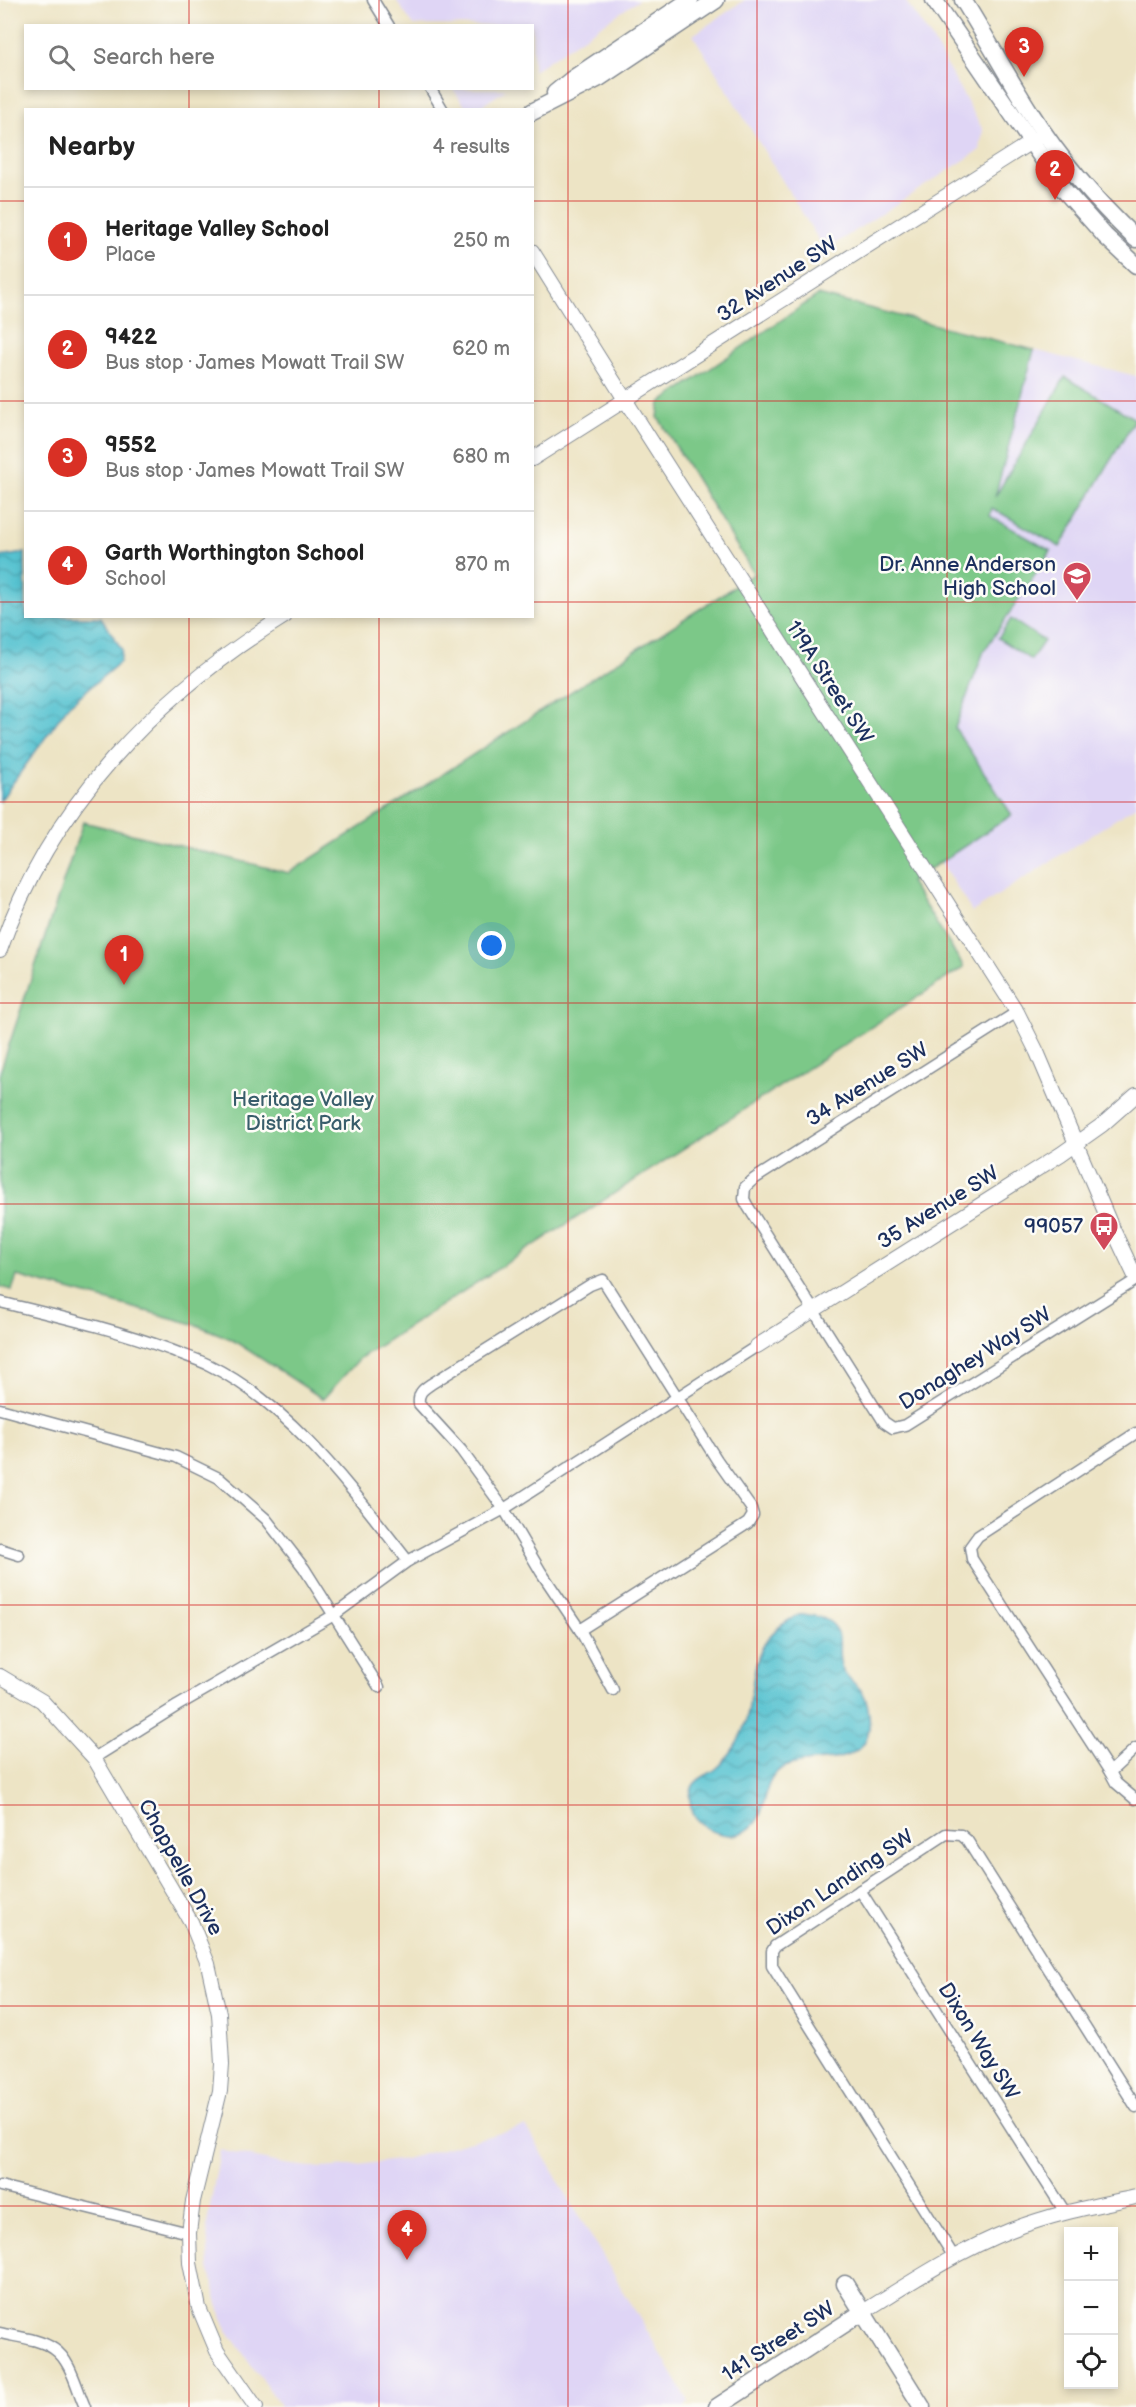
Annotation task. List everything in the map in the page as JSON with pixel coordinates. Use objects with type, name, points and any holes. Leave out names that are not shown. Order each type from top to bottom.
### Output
[{"type":"main road","points":[[534,110],[571,80],[690,0]]},
{"type":"main road","points":[[534,110],[599,78],[716,0]]},
{"type":"main road","points":[[934,0],[1030,143],[1084,214],[1136,265]]},
{"type":"main road","points":[[963,2],[1045,133],[1083,184],[1136,239]]},
{"type":"main road","points":[[845,2284],[922,2407]]},
{"type":"main road","name":"141 Street SW","points":[[717,2407],[863,2313]]},
{"type":"street","points":[[373,0],[388,24]]},
{"type":"street","points":[[431,90],[442,108]]},
{"type":"street","name":"32 Avenue SW","points":[[534,458],[1045,133]]},
{"type":"street","name":"119A Street SW","points":[[534,254],[1017,1012],[1136,1279]]},
{"type":"street","points":[[0,950],[20,900],[44,855],[78,801],[105,766],[147,721],[180,692],[282,618]]},
{"type":"street","name":"34 Avenue SW","points":[[814,1311],[747,1205],[745,1187],[754,1179],[1017,1012]]},
{"type":"street","name":"35 Avenue SW","points":[[757,1346],[1076,1144],[1136,1095]]},
{"type":"street","name":"Donaghey Way SW","points":[[814,1311],[884,1422],[893,1428],[905,1425],[1136,1279]]},
{"type":"street","points":[[580,1630],[742,1527],[753,1515],[751,1508],[717,1460],[603,1280],[590,1285],[423,1389],[418,1396],[419,1404],[461,1450],[504,1509],[541,1572],[580,1630],[613,1690]]},
{"type":"street","points":[[0,1302],[102,1328],[209,1365],[249,1390],[288,1420],[345,1481],[408,1561]]},
{"type":"street","points":[[94,1758],[177,1706],[334,1615],[408,1561],[504,1509],[757,1346]]},
{"type":"street","points":[[0,1410],[176,1458],[219,1478],[266,1519],[303,1568],[379,1687]]},
{"type":"street","points":[[1134,1799],[1116,1783],[972,1559],[970,1547],[978,1536],[1136,1433]]},
{"type":"street","points":[[0,1549],[19,1555]]},
{"type":"street","name":"Chappelle Drive","points":[[0,1676],[42,1701],[94,1758],[190,1922],[208,1964],[219,2014],[222,2064],[220,2091],[193,2201],[189,2233],[193,2284],[217,2350],[256,2407]]},
{"type":"street","points":[[1110,1772],[1136,1748]]},
{"type":"street","name":"Dixon Landing SW","points":[[954,2257],[772,1966],[772,1951],[775,1946],[946,1834],[961,1835],[967,1840],[1136,2107]]},
{"type":"street","name":"Dixon Way SW","points":[[860,1890],[1065,2212]]},
{"type":"street","points":[[0,2186],[189,2233]]},
{"type":"street","points":[[863,2313],[954,2257],[1012,2230],[1065,2212],[1136,2197]]},
{"type":"street","points":[[0,2333],[43,2343],[58,2352],[64,2360],[85,2407]]},
{"type":"shaded area","points":[[396,0],[639,0],[534,70],[534,24],[412,24]]},
{"type":"shaded area","points":[[745,0],[905,0],[932,39],[983,130],[980,150],[825,250],[693,35]]},
{"type":"shaded area","points":[[454,90],[505,90],[478,108],[466,108]]},
{"type":"shaded area","name":"Dr. Anne Anderson High School","points":[[1034,350],[1136,376],[1136,806],[972,912],[941,862],[1012,815],[955,728],[984,651],[1051,552],[990,516]]},
{"type":"shaded area","points":[[526,2126],[689,2402],[684,2407],[281,2407],[231,2336],[222,2319],[209,2270],[207,2224],[220,2150],[283,2164],[320,2168],[351,2166],[405,2159]]},
{"type":"green space","name":"Heritage Valley District Park","points":[[818,295],[1034,350],[995,497],[1065,377],[1135,419],[1060,547],[992,508],[990,516],[1051,551],[984,651],[955,728],[1012,815],[910,882],[964,967],[360,1358],[323,1399],[231,1339],[197,1325],[17,1276],[12,1290],[0,1287],[0,1072],[83,822],[289,873],[754,574],[658,417],[660,403]]},
{"type":"green space","points":[[1011,619],[1044,641],[1031,660],[998,638]]},
{"type":"water","points":[[24,553],[24,618],[102,618],[122,650],[120,662],[68,706],[0,801],[0,557]]},
{"type":"water","points":[[799,1615],[822,1618],[830,1622],[837,1630],[840,1663],[848,1677],[863,1693],[869,1712],[867,1737],[861,1747],[851,1754],[828,1760],[803,1762],[781,1769],[770,1782],[763,1808],[755,1824],[737,1834],[716,1833],[699,1821],[693,1812],[690,1802],[691,1791],[698,1780],[720,1766],[737,1743],[745,1725],[754,1672],[767,1640],[780,1627]]},
{"type":"place","name":"9552","points":[[1024,77]]},
{"type":"place","name":"9422","points":[[1055,200]]},
{"type":"place","name":"Dr. Anne Anderson High School","points":[[1077,602]]},
{"type":"place","name":"Heritage Valley School","points":[[124,985]]},
{"type":"place","name":"99057","points":[[1104,1252]]},
{"type":"place","name":"Garth Worthington School","points":[[407,2260]]}]
